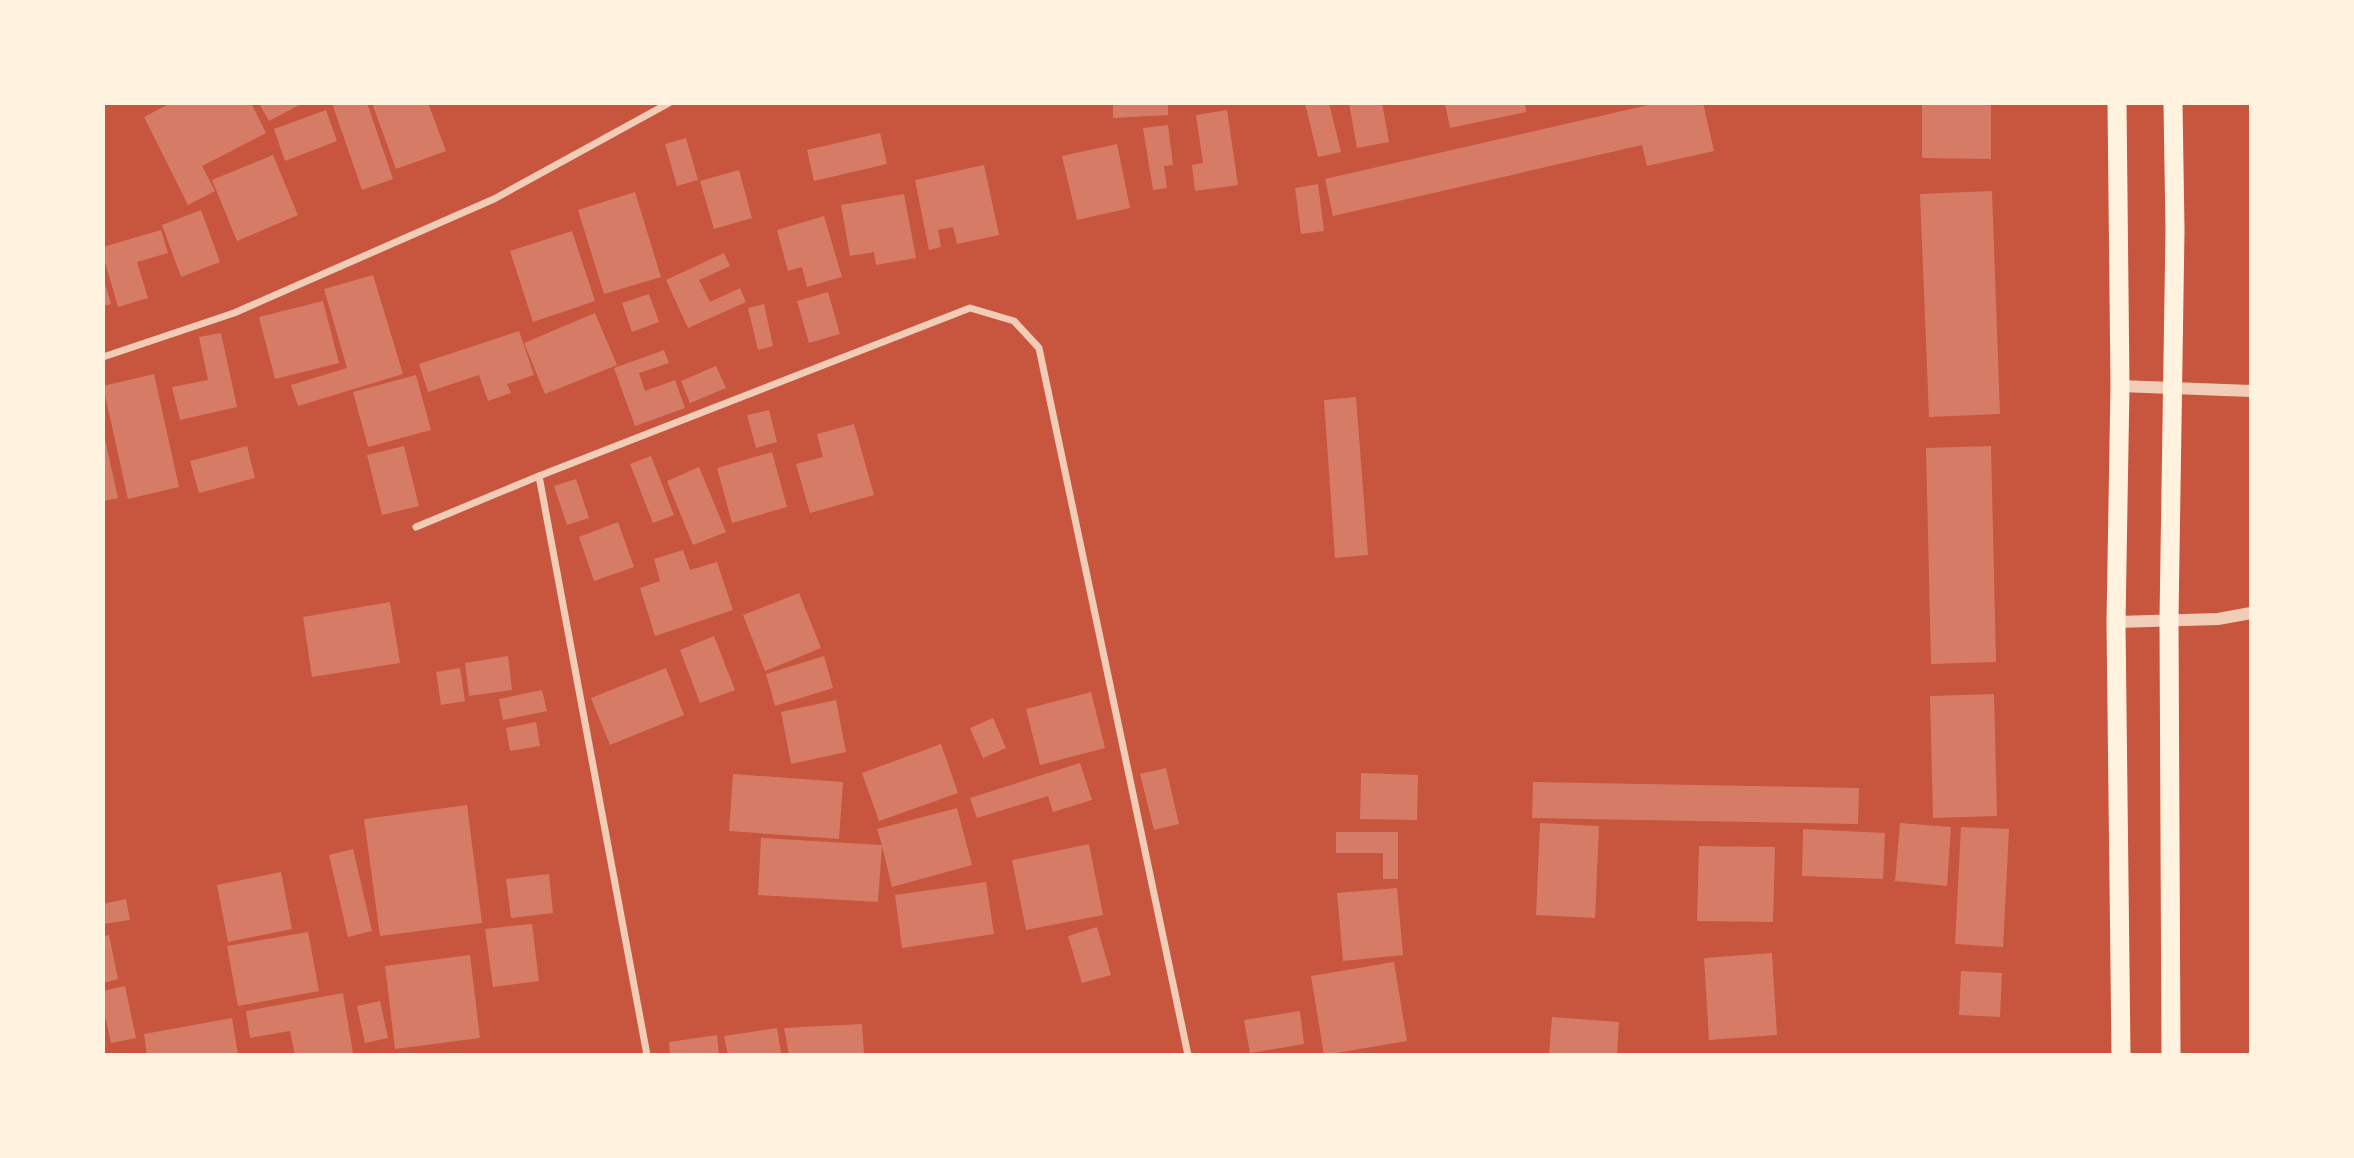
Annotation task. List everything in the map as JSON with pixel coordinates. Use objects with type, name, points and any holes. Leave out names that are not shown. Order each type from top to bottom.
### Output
[{"type":"highway","points":[[2116,103],[2120,386],[2116,622],[2121,1055]]},
{"type":"highway","points":[[2171,1055],[2169,619],[2173,388],[2173,103]]},
{"type":"street","points":[[103,357],[234,313],[494,199],[669,103]]},
{"type":"street","points":[[416,527],[539,476],[971,308],[1014,321],[1039,348],[1188,1055]]},
{"type":"street","points":[[2120,386],[2251,391]]},
{"type":"street","points":[[539,476],[647,1055]]},
{"type":"street","points":[[2116,622],[2218,619],[2251,613]]},
{"type":"building","points":[[171,103],[251,103],[266,133],[202,166],[215,191],[188,205],[144,117]]},
{"type":"building","points":[[259,103],[303,103],[269,121]]},
{"type":"building","points":[[332,103],[367,103],[393,179],[362,190]]},
{"type":"building","points":[[372,103],[428,103],[446,151],[396,169]]},
{"type":"building","points":[[1113,103],[1168,103],[1168,115],[1113,118]]},
{"type":"building","points":[[1305,103],[1329,103],[1341,152],[1318,157]]},
{"type":"building","points":[[1349,103],[1382,103],[1389,142],[1357,148]]},
{"type":"building","points":[[1445,103],[1525,103],[1526,112],[1450,128]]},
{"type":"building","points":[[1657,103],[1703,103],[1714,151],[1647,166],[1642,145],[1333,216],[1325,179]]},
{"type":"building","points":[[1922,103],[1991,103],[1991,159],[1922,158]]},
{"type":"building","points":[[326,110],[337,141],[285,161],[274,129]]},
{"type":"building","points":[[1227,110],[1238,185],[1195,191],[1192,165],[1203,163],[1196,115]]},
{"type":"building","points":[[1168,125],[1173,165],[1164,166],[1167,188],[1153,190],[1143,128]]},
{"type":"building","points":[[880,133],[887,164],[814,181],[807,150]]},
{"type":"building","points":[[686,138],[698,180],[677,186],[665,144]]},
{"type":"building","points":[[1117,144],[1130,208],[1077,220],[1062,156]]},
{"type":"building","points":[[273,155],[298,215],[237,241],[212,180]]},
{"type":"building","points":[[984,165],[999,235],[957,244],[953,227],[938,230],[941,247],[929,250],[915,180]]},
{"type":"building","points":[[739,170],[752,218],[714,229],[700,181]]},
{"type":"building","points":[[1318,184],[1324,231],[1301,234],[1295,188]]},
{"type":"building","points":[[1992,191],[2000,414],[1929,417],[1920,194]]},
{"type":"building","points":[[635,192],[661,277],[604,294],[578,210]]},
{"type":"building","points":[[904,194],[916,258],[876,265],[874,252],[850,256],[841,205]]},
{"type":"building","points":[[201,210],[220,262],[181,277],[162,225]]},
{"type":"building","points":[[824,216],[842,277],[807,287],[802,267],[788,271],[777,230]]},
{"type":"building","points":[[161,230],[168,253],[137,262],[148,298],[118,307],[103,247]]},
{"type":"building","points":[[572,231],[595,301],[533,322],[510,251]]},
{"type":"building","points":[[724,253],[730,266],[699,280],[710,302],[740,288],[746,302],[688,328],[666,280]]},
{"type":"building","points":[[373,275],[403,374],[298,406],[291,385],[347,368],[324,289]]},
{"type":"building","points":[[103,277],[111,304],[103,306]]},
{"type":"building","points":[[828,292],[840,334],[809,343],[797,301]]},
{"type":"building","points":[[649,294],[659,322],[632,332],[622,303]]},
{"type":"building","points":[[323,301],[339,363],[275,379],[259,317]]},
{"type":"building","points":[[764,304],[773,346],[758,350],[748,308]]},
{"type":"building","points":[[595,313],[617,365],[545,394],[524,343]]},
{"type":"building","points":[[519,331],[534,375],[507,384],[511,393],[488,401],[479,375],[428,392],[419,364]]},
{"type":"building","points":[[221,333],[237,407],[180,420],[172,387],[208,380],[199,337]]},
{"type":"building","points":[[664,350],[669,363],[639,373],[645,391],[675,380],[685,408],[635,426],[614,368]]},
{"type":"building","points":[[716,366],[726,388],[690,403],[681,381]]},
{"type":"building","points":[[154,374],[179,487],[128,499],[103,386]]},
{"type":"building","points":[[416,375],[431,430],[368,447],[353,392]]},
{"type":"building","points":[[1356,397],[1368,555],[1335,558],[1324,400]]},
{"type":"building","points":[[769,410],[777,442],[756,448],[747,415]]},
{"type":"building","points":[[854,424],[874,495],[810,513],[796,464],[823,457],[817,434]]},
{"type":"building","points":[[103,431],[118,498],[103,501]]},
{"type":"building","points":[[247,446],[255,478],[199,493],[190,461]]},
{"type":"building","points":[[404,446],[419,506],[382,515],[367,455]]},
{"type":"building","points":[[1991,446],[1996,662],[1931,664],[1926,448]]},
{"type":"building","points":[[772,452],[787,507],[732,523],[717,468]]},
{"type":"building","points":[[651,456],[674,515],[653,523],[630,464]]},
{"type":"building","points":[[699,467],[726,532],[693,545],[667,481]]},
{"type":"building","points":[[576,479],[589,518],[567,525],[554,486]]},
{"type":"building","points":[[618,522],[634,567],[594,581],[579,537]]},
{"type":"building","points":[[683,550],[690,570],[717,562],[733,610],[655,636],[640,588],[660,581],[654,559]]},
{"type":"building","points":[[799,593],[821,648],[765,671],[743,615]]},
{"type":"building","points":[[390,602],[400,663],[312,677],[303,617]]},
{"type":"building","points":[[714,636],[735,690],[700,703],[680,650]]},
{"type":"building","points":[[508,656],[512,690],[469,696],[465,663]]},
{"type":"building","points":[[824,656],[833,688],[775,706],[766,674]]},
{"type":"building","points":[[460,668],[465,701],[441,705],[436,672]]},
{"type":"building","points":[[666,668],[684,715],[610,745],[591,698]]},
{"type":"building","points":[[542,690],[547,711],[503,720],[499,699]]},
{"type":"building","points":[[1091,692],[1105,748],[1040,765],[1026,709]]},
{"type":"building","points":[[1994,694],[1997,816],[1933,818],[1930,696]]},
{"type":"building","points":[[836,700],[846,752],[791,764],[781,712]]},
{"type":"building","points":[[993,718],[1006,748],[983,758],[970,728]]},
{"type":"building","points":[[536,722],[540,746],[510,751],[506,728]]},
{"type":"building","points":[[941,744],[958,793],[879,821],[862,773]]},
{"type":"building","points":[[1080,763],[1092,800],[1053,812],[1048,796],[977,818],[970,798]]},
{"type":"building","points":[[1166,768],[1179,824],[1154,830],[1140,774]]},
{"type":"building","points":[[1361,773],[1418,775],[1417,820],[1360,819]]},
{"type":"building","points":[[733,774],[843,782],[839,839],[729,831]]},
{"type":"building","points":[[1533,782],[1859,788],[1858,824],[1532,818]]},
{"type":"building","points":[[467,805],[482,923],[380,936],[364,819]]},
{"type":"building","points":[[957,808],[972,865],[892,887],[882,846],[878,902],[758,895],[761,838],[882,845],[877,829]]},
{"type":"building","points":[[1540,823],[1599,826],[1595,918],[1536,915]]},
{"type":"building","points":[[1900,823],[1951,827],[1947,886],[1895,881]]},
{"type":"building","points":[[1961,827],[2009,829],[2003,947],[1955,944]]},
{"type":"building","points":[[1803,829],[1885,833],[1883,879],[1802,876]]},
{"type":"building","points":[[1336,832],[1398,832],[1398,879],[1383,879],[1383,853],[1336,853]]},
{"type":"building","points":[[1089,844],[1103,915],[1026,930],[1012,860]]},
{"type":"building","points":[[1699,846],[1775,847],[1773,922],[1697,921]]},
{"type":"building","points":[[353,849],[372,931],[348,937],[329,855]]},
{"type":"building","points":[[281,872],[292,929],[228,942],[217,885]]},
{"type":"building","points":[[549,874],[553,913],[511,918],[506,879]]},
{"type":"building","points":[[986,882],[994,934],[902,948],[895,895]]},
{"type":"building","points":[[1397,888],[1403,955],[1343,961],[1337,893]]},
{"type":"building","points":[[126,899],[130,920],[103,924],[103,904]]},
{"type":"building","points":[[532,924],[539,981],[493,987],[485,929]]},
{"type":"building","points":[[1097,927],[1111,975],[1082,983],[1068,936]]},
{"type":"building","points":[[308,932],[319,991],[238,1006],[227,946]]},
{"type":"building","points":[[109,935],[118,979],[103,983],[103,936]]},
{"type":"building","points":[[1772,953],[1777,1035],[1709,1040],[1704,958]]},
{"type":"building","points":[[470,955],[480,1038],[395,1049],[385,966]]},
{"type":"building","points":[[1394,962],[1407,1041],[1324,1055],[1311,976]]},
{"type":"building","points":[[1961,971],[2002,973],[2000,1017],[1959,1015]]},
{"type":"building","points":[[125,986],[136,1038],[111,1043],[103,1007],[103,991]]},
{"type":"building","points":[[343,993],[353,1053],[295,1055],[290,1031],[250,1038],[246,1011]]},
{"type":"building","points":[[380,1001],[388,1038],[365,1043],[357,1006]]},
{"type":"building","points":[[1300,1011],[1304,1044],[1250,1053],[1244,1020]]},
{"type":"building","points":[[1552,1017],[1619,1022],[1617,1055],[1549,1055]]},
{"type":"building","points":[[232,1018],[238,1055],[147,1055],[144,1034]]},
{"type":"building","points":[[862,1024],[864,1054],[789,1055],[784,1028]]},
{"type":"building","points":[[777,1028],[781,1053],[728,1055],[724,1036]]},
{"type":"building","points":[[717,1035],[719,1055],[670,1055],[669,1042]]}]
